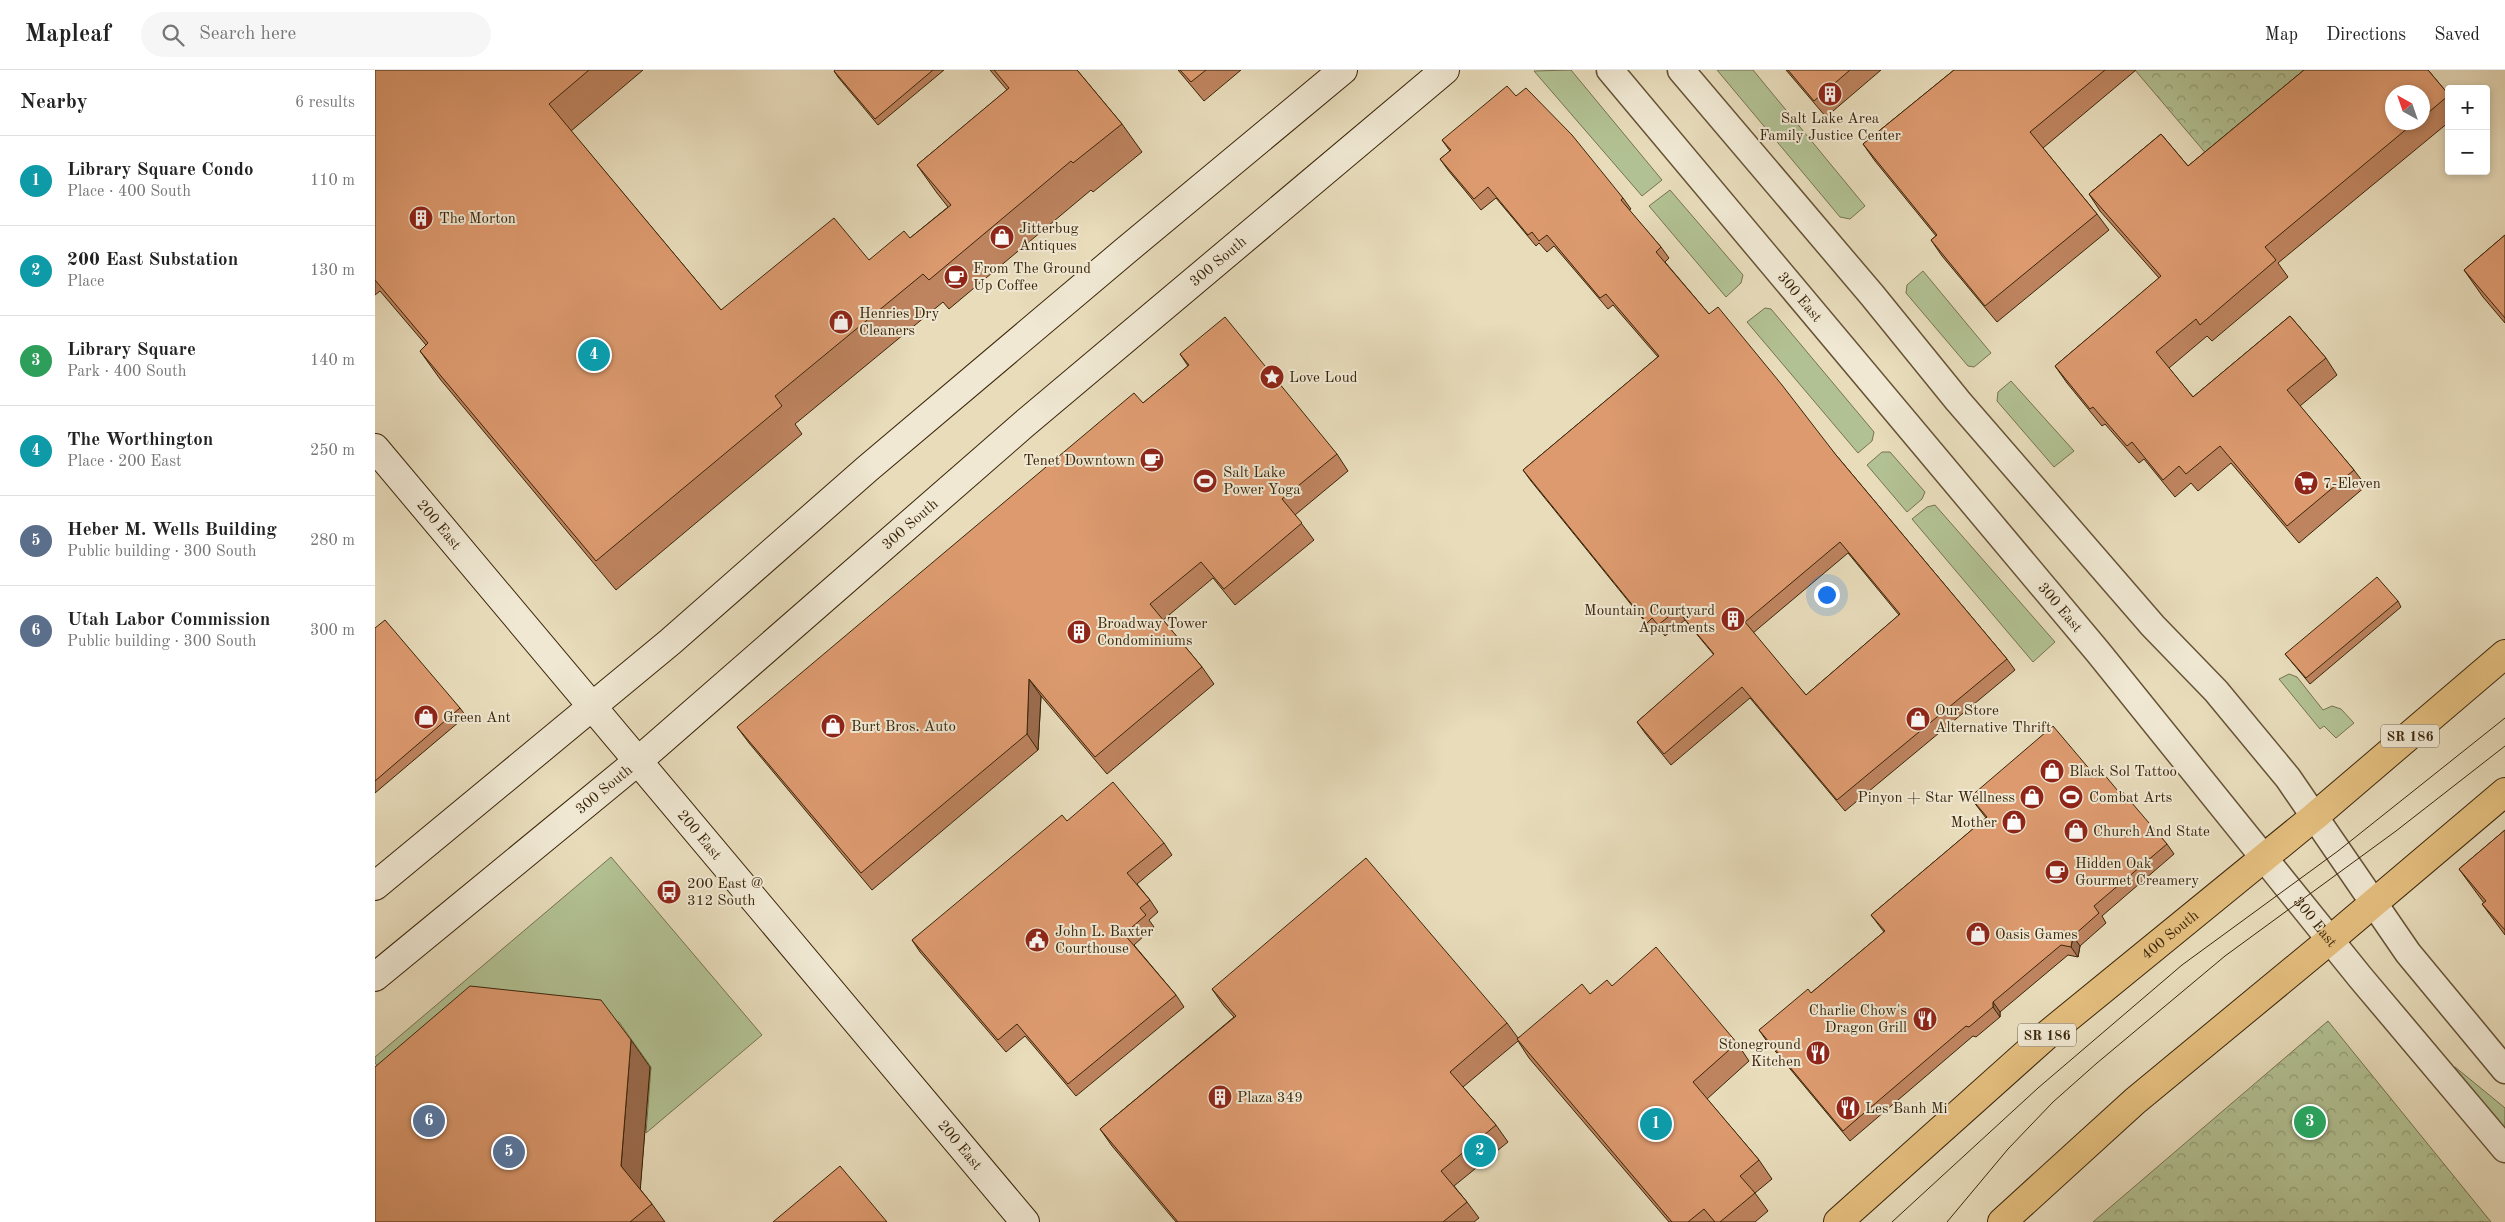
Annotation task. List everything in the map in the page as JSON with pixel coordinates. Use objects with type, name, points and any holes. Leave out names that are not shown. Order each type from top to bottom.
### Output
[{"type":"main road","name":"400 South","points":[[1838,1222],[2048,1034],[2314,817],[2505,654]]},
{"type":"main road","points":[[2002,1222],[2135,1101],[2331,940],[2505,792]]},
{"type":"street","points":[[375,886],[670,642],[867,469],[1343,70]]},
{"type":"street","name":"300 South","points":[[375,977],[638,761],[1023,425],[1445,70]]},
{"type":"street","name":"300 East","points":[[1610,70],[2098,652],[2331,940],[2505,1149]]},
{"type":"street","points":[[1681,70],[1872,295],[1958,401],[2153,626],[2215,691],[2288,778],[2408,952],[2505,1070]]},
{"type":"street","name":"200 East","points":[[375,448],[1025,1222]]},
{"type":"green space","points":[[1571,70],[1662,180],[1642,196],[1534,71]]},
{"type":"green space","points":[[1717,70],[1753,70],[1865,206],[1850,219],[1840,217]]},
{"type":"green space","points":[[2135,70],[2324,70],[2214,163]]},
{"type":"green space","points":[[1670,190],[1743,275],[1741,283],[1726,297],[1649,206]]},
{"type":"green space","points":[[1923,271],[1991,353],[1974,367],[1968,366],[1906,293],[1907,285]]},
{"type":"green space","points":[[1765,308],[1771,309],[1874,432],[1872,441],[1858,453],[1747,322]]},
{"type":"green space","points":[[2011,381],[2074,451],[2054,467],[1997,401],[1998,392]]},
{"type":"green space","points":[[1882,452],[1890,452],[1925,492],[1922,499],[1907,512],[1867,465]]},
{"type":"green space","points":[[1935,505],[2055,642],[2033,662],[1912,519],[1927,507]]},
{"type":"green space","points":[[2289,674],[2297,677],[2323,710],[2332,706],[2341,709],[2354,723],[2336,738],[2324,726],[2320,729],[2279,679]]},
{"type":"green space","points":[[611,857],[762,1035],[646,1133],[651,1067],[619,1022],[487,1014],[396,1089],[375,1063],[375,1057]]},
{"type":"green space","points":[[2328,1021],[2491,1222],[2093,1222]]},
{"type":"green space","points":[[2455,1067],[2505,1108],[2505,1135],[2452,1068]]},
{"type":"building","points":[[375,70],[589,70],[549,104],[721,310],[834,218],[869,260],[904,231],[910,238],[951,205],[917,165],[1009,88],[994,70],[1077,70],[1122,124],[1073,163],[1071,161],[929,280],[923,274],[775,396],[782,406],[596,561],[420,351],[428,343],[375,280]]},
{"type":"building","points":[[835,70],[933,70],[875,119]]},
{"type":"building","points":[[1180,70],[1206,70],[1191,82]]},
{"type":"building","points":[[1788,70],[1850,70],[1814,101]]},
{"type":"building","points":[[1954,70],[2105,70],[2030,132],[2097,214],[1985,306],[1931,240],[1937,235],[1863,144]]},
{"type":"building","points":[[2304,70],[2428,70],[2445,90],[2445,98],[2430,111],[2430,85],[2385,85],[2385,130],[2405,130],[2265,247],[2276,260],[2200,325],[2196,319],[2156,352],[2193,397],[2290,316],[2326,358],[2287,390],[2354,470],[2287,526],[2220,446],[2186,474],[2179,466],[2163,480],[2132,442],[2127,446],[2093,407],[2090,409],[2055,366],[2161,276],[2089,194],[2161,134],[2188,166]]},
{"type":"building","points":[[1507,86],[1516,96],[1526,88],[1572,135],[1623,198],[1621,200],[1661,247],[1656,252],[1709,314],[1718,307],[1836,455],[2007,659],[1837,800],[1742,687],[1664,754],[1637,722],[1714,654],[1677,610],[1658,625],[1652,618],[1647,623],[1523,470],[1659,356],[1606,294],[1600,298],[1547,235],[1539,241],[1532,232],[1528,235],[1488,187],[1474,199],[1440,159],[1451,150],[1442,140]],"holes":[[[1840,542],[1900,614],[1806,695],[1745,622]]]},
{"type":"building","points":[[2505,235],[2505,318],[2464,270]]},
{"type":"building","points":[[1225,317],[1337,454],[1282,499],[1302,523],[1224,589],[1201,562],[1150,604],[1202,667],[1095,757],[1029,679],[1027,734],[861,873],[737,727],[1134,393],[1143,403],[1189,365],[1180,354]]},
{"type":"building","points":[[2377,577],[2398,601],[2306,678],[2285,654]]},
{"type":"building","points":[[385,620],[460,708],[375,781],[375,628]]},
{"type":"building","points":[[2053,726],[2097,778],[2103,773],[2118,791],[2120,789],[2167,844],[2094,906],[2099,913],[2073,936],[2071,947],[2061,945],[1993,1002],[1993,1007],[1969,1027],[1966,1026],[1843,1131],[1759,1030],[1808,989],[1811,993],[1885,931],[1871,915],[1987,817],[1970,797]]},
{"type":"building","name":"John L. Baxter Courthouse","points":[[1113,782],[1164,843],[1127,873],[1150,900],[1140,908],[1146,915],[1124,934],[1176,995],[1068,1084],[1017,1024],[998,1040],[912,940],[1062,815],[1067,821]]},
{"type":"building","points":[[2505,830],[2505,930],[2482,904],[2486,901],[2459,869]]},
{"type":"building","points":[[1366,858],[1507,1023],[1450,1072],[1496,1125],[1441,1171],[1467,1202],[1443,1222],[1178,1222],[1100,1129],[1236,1016],[1212,989]]},
{"type":"building","points":[[1656,947],[1737,1043],[1693,1082],[1759,1160],[1740,1176],[1755,1193],[1720,1222],[1715,1222],[1704,1209],[1688,1222],[1672,1222],[1517,1039],[1582,984],[1590,994],[1607,980],[1612,986]]},
{"type":"building","points":[[470,986],[601,1000],[631,1040],[621,1166],[652,1204],[630,1222],[375,1222],[375,1067]]},
{"type":"building","points":[[840,1166],[887,1222],[773,1222]]},
{"type":"tram line","points":[[1892,1222],[2038,1088],[2182,965],[2338,851],[2505,718]]},
{"type":"tram line","points":[[1947,1222],[2008,1149],[2053,1102],[2097,1063],[2225,956],[2396,831],[2505,746]]},
{"type":"place","name":"Salt Lake Area Family Justice Center","points":[[1830,94]]},
{"type":"place","name":"The Morton","points":[[421,218]]},
{"type":"place","name":"Jitterbug Antiques","points":[[1002,237]]},
{"type":"place","name":"From The Ground Up Coffee","points":[[956,277]]},
{"type":"place","name":"Henries Dry Cleaners","points":[[841,322]]},
{"type":"place","name":"The Worthington","points":[[594,355]]},
{"type":"place","name":"Love Loud","points":[[1272,377]]},
{"type":"place","name":"Tenet Downtown","points":[[1152,460]]},
{"type":"place","name":"Salt Lake Power Yoga","points":[[1205,481]]},
{"type":"place","name":"7-Eleven","points":[[2306,483]]},
{"type":"place","name":"Mountain Courtyard Apartments","points":[[1733,619]]},
{"type":"place","name":"Broadway Tower Condominiums","points":[[1079,632]]},
{"type":"place","name":"Green Ant","points":[[426,717]]},
{"type":"place","name":"Our Store Alternative Thrift","points":[[1918,719]]},
{"type":"place","name":"Burt Bros. Auto","points":[[833,726]]},
{"type":"place","name":"Black Sol Tattoo","points":[[2052,771]]},
{"type":"place","name":"Pinyon + Star Wellness","points":[[2032,797]]},
{"type":"place","name":"Combat Arts","points":[[2071,797]]},
{"type":"place","name":"Mother","points":[[2014,822]]},
{"type":"place","name":"Church And State","points":[[2076,831]]},
{"type":"place","name":"Hidden Oak Gourmet Creamery","points":[[2057,872]]},
{"type":"place","name":"200 East @ 312 South","points":[[669,892]]},
{"type":"place","name":"Oasis Games","points":[[1978,934]]},
{"type":"place","name":"John L. Baxter Courthouse","points":[[1037,940]]},
{"type":"place","name":"Charlie Chow's Dragon Grill","points":[[1925,1019]]},
{"type":"place","name":"Stoneground Kitchen","points":[[1818,1053]]},
{"type":"place","name":"Plaza 349","points":[[1220,1097]]},
{"type":"place","name":"Les Banh Mi","points":[[1848,1108]]},
{"type":"place","name":"Utah Labor Commission","points":[[429,1121]]},
{"type":"place","name":"Library Square","points":[[2310,1122]]},
{"type":"place","name":"Library Square Condo","points":[[1656,1124]]},
{"type":"place","name":"200 East Substation","points":[[1480,1151]]},
{"type":"place","name":"Heber M. Wells Building","points":[[509,1152]]}]
